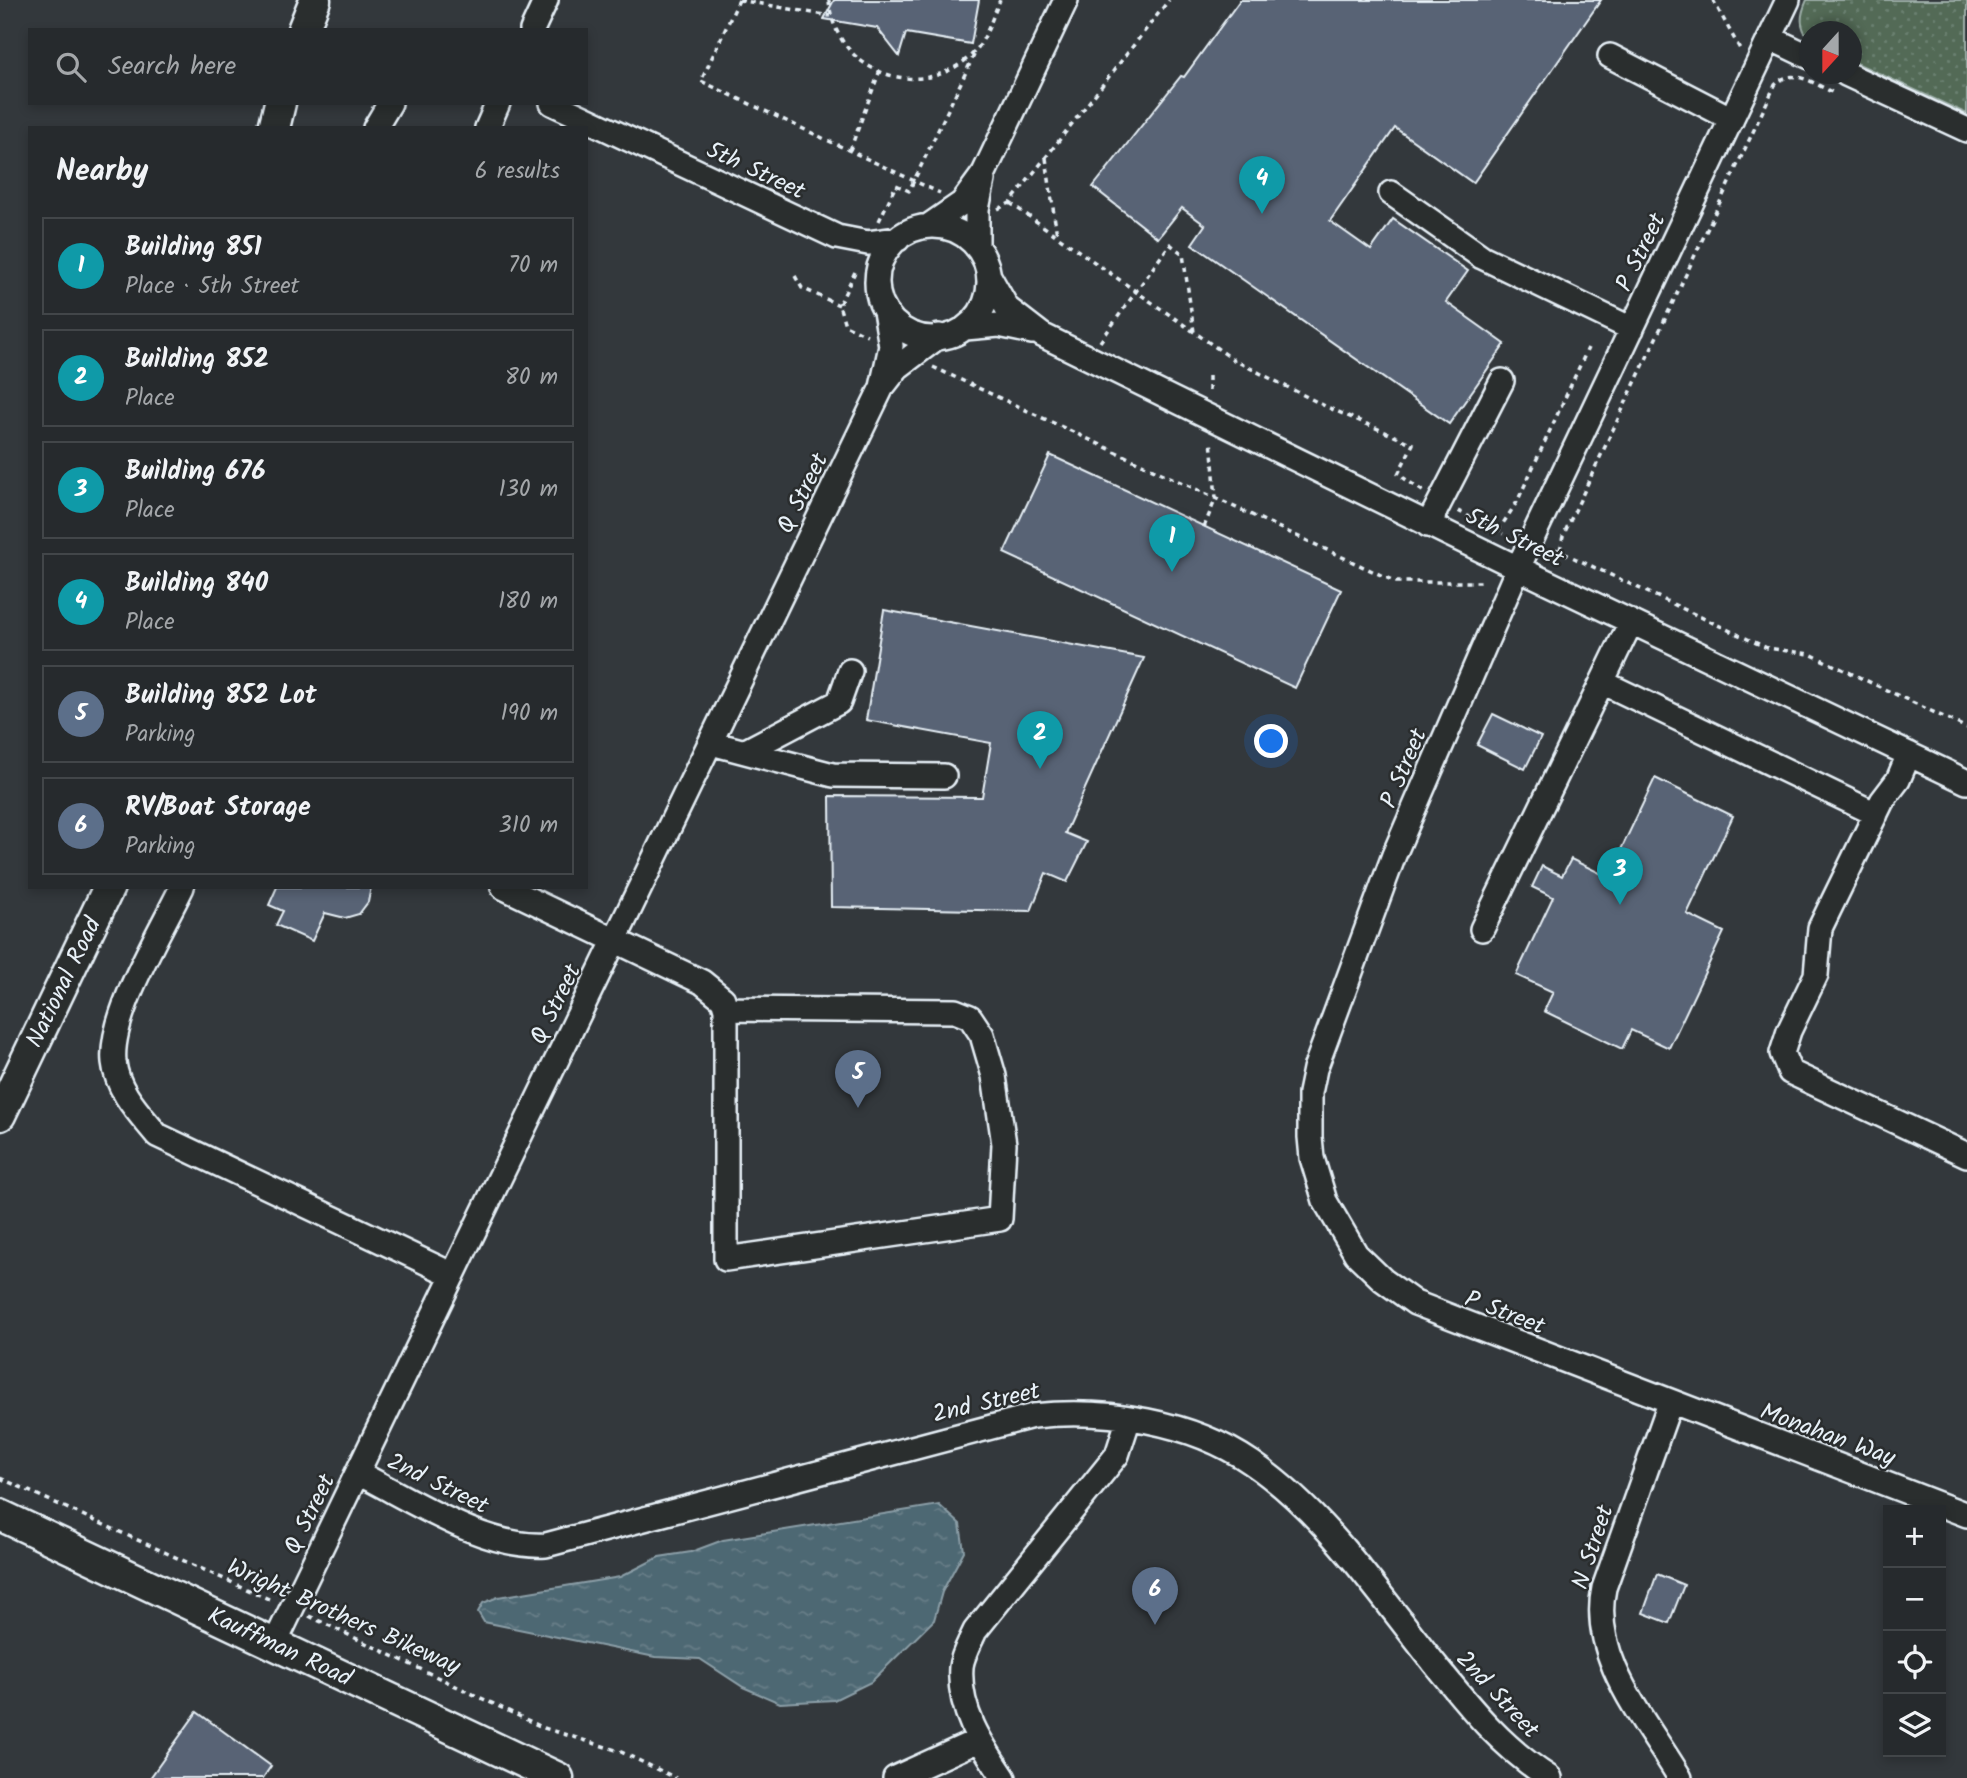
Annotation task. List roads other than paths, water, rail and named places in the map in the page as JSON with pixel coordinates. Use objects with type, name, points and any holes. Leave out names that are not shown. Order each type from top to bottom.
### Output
[{"type":"main road","points":[[274,126],[280,105]]},
{"type":"main road","name":"National Road","points":[[0,1115],[108,889]]},
{"type":"main road","name":"Kauffman Road","points":[[0,1515],[558,1778]]},
{"type":"street","points":[[533,28],[545,0]]},
{"type":"street","points":[[984,173],[977,209],[976,246],[989,276],[987,302],[981,313],[965,328],[939,336],[915,335],[894,323],[885,311],[876,284],[881,258],[898,239],[930,225],[962,203],[984,173],[1066,0]]},
{"type":"street","name":"P Street","points":[[1670,1403],[1433,1312],[1398,1292],[1368,1266],[1345,1237],[1325,1201],[1312,1158],[1310,1093],[1323,1044],[1394,855],[1518,568],[1788,0]]},
{"type":"street","points":[[1770,38],[1799,52]]},
{"type":"street","points":[[1610,56],[1732,119]]},
{"type":"street","points":[[1844,84],[1967,130]]},
{"type":"street","points":[[376,126],[389,105]]},
{"type":"street","points":[[488,126],[497,105]]},
{"type":"street","name":"5th Street","points":[[556,105],[837,237],[869,243],[898,239]]},
{"type":"street","points":[[1391,193],[1482,257],[1632,329]]},
{"type":"street","points":[[930,225],[955,230],[976,246]]},
{"type":"street","name":"5th Street","points":[[837,237],[860,260],[876,284]]},
{"type":"street","name":"5th Street","points":[[989,276],[1007,308],[1042,335],[1518,568],[1967,782]]},
{"type":"street","name":"Q Street","points":[[882,387],[891,346],[885,311]]},
{"type":"street","name":"5th Street","points":[[965,328],[999,325],[1042,335]]},
{"type":"street","name":"Q Street","points":[[275,1643],[882,387],[898,367],[939,336]]},
{"type":"street","points":[[1428,524],[1502,380]]},
{"type":"street","points":[[1482,929],[1631,622]]},
{"type":"street","points":[[746,751],[839,702],[850,671]]},
{"type":"street","points":[[1602,682],[1875,814]]},
{"type":"street","points":[[711,743],[833,775],[944,776]]},
{"type":"street","points":[[1909,754],[1898,780],[1875,814],[1820,928],[1816,975],[1788,1031],[1782,1053],[1790,1072],[1967,1154]]},
{"type":"street","points":[[181,889],[116,1025],[114,1062],[125,1096],[157,1135],[453,1275]]},
{"type":"street","points":[[507,889],[702,982],[723,999],[726,1009],[726,1259],[1000,1219],[1004,1144],[994,1076],[982,1035],[970,1017],[955,1011],[726,1009]]},
{"type":"street","name":"Monahan Way","points":[[1670,1403],[1967,1515]]},
{"type":"street","name":"N Street","points":[[1670,1403],[1604,1588],[1600,1616],[1606,1645],[1624,1685],[1680,1778]]},
{"type":"street","name":"2nd Street","points":[[358,1474],[474,1531],[527,1546],[545,1545],[1032,1416],[1063,1412],[1129,1418],[1203,1438],[1252,1463],[1291,1495],[1362,1574],[1501,1741],[1550,1778]]},
{"type":"street","points":[[1004,1778],[979,1740],[963,1703],[961,1665],[975,1631],[1117,1455],[1129,1418]]},
{"type":"street","points":[[895,1778],[979,1740]]},
{"type":"water","points":[[939,1505],[960,1524],[964,1551],[942,1592],[934,1620],[871,1682],[834,1700],[780,1703],[743,1687],[700,1659],[655,1657],[484,1622],[478,1612],[483,1603],[498,1597],[620,1577],[659,1557],[691,1552],[723,1540]]},
{"type":"place","name":"Building 840","points":[[1262,214]]},
{"type":"place","name":"Building 851","points":[[1172,572]]},
{"type":"place","name":"Building 852","points":[[1040,769]]},
{"type":"place","name":"Building 676","points":[[1620,905]]},
{"type":"place","name":"Building 852 Lot","points":[[858,1108]]},
{"type":"place","name":"RV/Boat Storage","points":[[1155,1625]]}]
